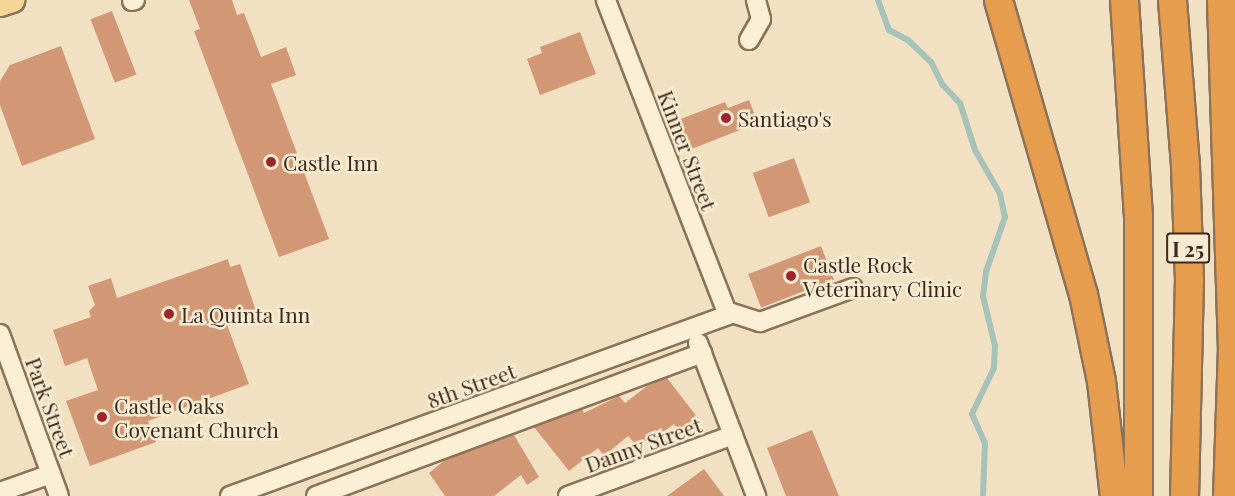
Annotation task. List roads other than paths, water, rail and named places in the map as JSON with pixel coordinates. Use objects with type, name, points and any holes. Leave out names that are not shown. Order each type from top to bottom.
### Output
[{"type":"highway","points":[[999,0],[1083,294],[1101,381],[1114,496]]},
{"type":"highway","name":"I 25","points":[[1124,0],[1138,214],[1138,496]]},
{"type":"highway","name":"I 25","points":[[1173,0],[1185,165],[1188,278],[1184,496]]},
{"type":"highway","points":[[1221,0],[1232,347],[1227,496]]},
{"type":"main road","points":[[0,4],[12,0]]},
{"type":"street","name":"Kinner Street","points":[[606,0],[727,313]]},
{"type":"street","points":[[748,40],[761,19],[756,0]]},
{"type":"street","points":[[727,313],[760,322],[853,288]]},
{"type":"street","name":"8th Street","points":[[230,496],[693,329],[727,313]]},
{"type":"street","points":[[693,329],[756,496]]},
{"type":"street","name":"Park Street","points":[[0,334],[59,496]]},
{"type":"street","points":[[316,496],[702,353]]},
{"type":"street","name":"Danny Street","points":[[568,496],[733,435]]},
{"type":"street","points":[[0,492],[51,474]]},
{"type":"waterway","points":[[878,0],[889,30],[908,40],[931,62],[942,84],[960,103],[975,150],[1000,194],[1005,217],[986,272],[983,296],[995,346],[994,368],[972,414],[985,443],[983,496]]},
{"type":"place","name":"Santiago's","points":[[726,118]]},
{"type":"place","name":"Castle Inn","points":[[271,162]]},
{"type":"place","name":"Castle Rock Veterinary Clinic","points":[[791,276]]},
{"type":"place","name":"La Quinta Inn","points":[[169,314]]},
{"type":"place","name":"Castle Oaks Covenant Church","points":[[102,417]]}]
